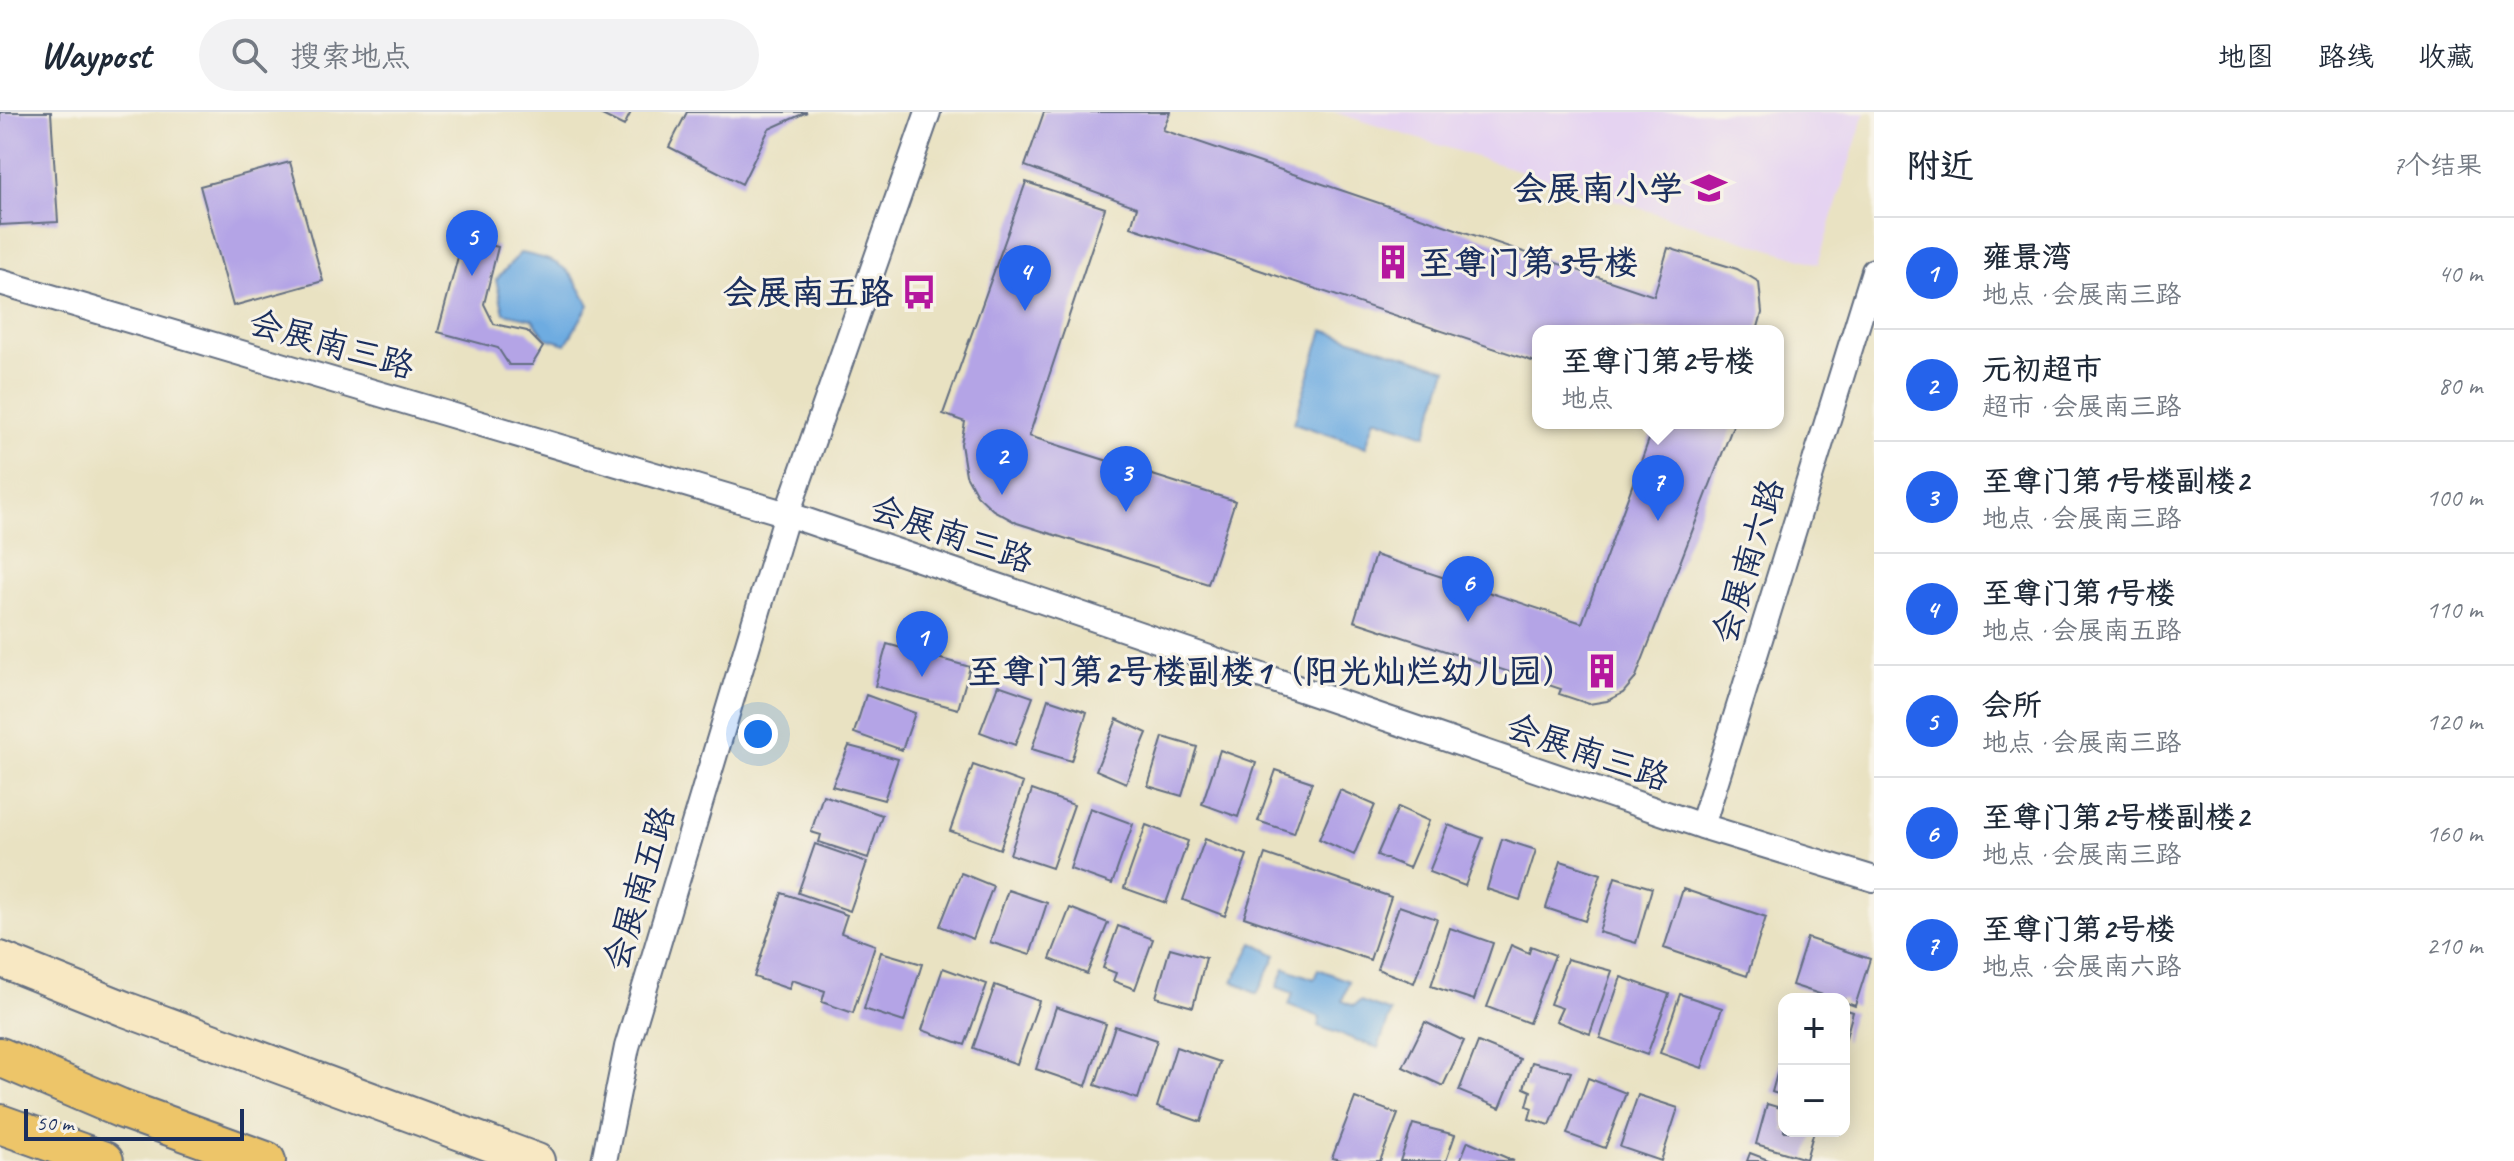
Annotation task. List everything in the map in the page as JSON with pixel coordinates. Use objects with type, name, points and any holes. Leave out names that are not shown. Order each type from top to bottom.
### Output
[{"type":"main road","points":[[0,1057],[120,1108],[266,1161]]},
{"type":"main road","points":[[0,1124],[104,1161]]},
{"type":"street","name":"会展南五路","points":[[604,1161],[627,1047],[787,514],[928,112]]},
{"type":"street","name":"会展南六路","points":[[1702,826],[1874,271]]},
{"type":"street","name":"会展南三路","points":[[0,282],[787,514],[1702,826],[1874,879]]},
{"type":"street","points":[[0,959],[139,1014],[537,1161]]},
{"type":"shaded area","name":"会展南小学","points":[[1333,112],[1865,112],[1818,264]]},
{"type":"water","points":[[520,253],[546,259],[563,268],[576,282],[589,305],[566,344],[546,338],[532,319],[504,313],[496,280]]},
{"type":"water","points":[[1323,330],[1447,369],[1426,435],[1375,418],[1366,447],[1294,423]]},
{"type":"water","points":[[1253,943],[1276,955],[1257,994],[1233,981]]},
{"type":"water","points":[[1285,968],[1314,979],[1318,969],[1349,981],[1342,1001],[1354,1006],[1360,1001],[1391,1012],[1378,1048],[1318,1026],[1320,1017],[1289,1005],[1293,993],[1277,987]]},
{"type":"building","points":[[0,112],[51,112],[58,222],[0,225]]},
{"type":"building","points":[[596,112],[631,112],[624,126]]},
{"type":"building","points":[[687,112],[807,112],[769,129],[742,184],[669,147]]},
{"type":"building","name":"至尊门第3号楼","points":[[1044,112],[1170,112],[1163,130],[1654,296],[1668,248],[1737,269],[1759,282],[1762,313],[1759,325],[1532,325],[1532,361],[1131,227],[1137,207],[1025,166]]},
{"type":"building","points":[[290,162],[323,281],[233,306],[200,186]]},
{"type":"building","points":[[1026,182],[1105,208],[1029,436],[1235,501],[1208,584],[1017,523],[993,510],[977,495],[966,475],[961,444],[965,422],[943,414]]},
{"type":"building","points":[[463,238],[498,247],[484,304],[494,324],[527,331],[543,347],[532,365],[509,365],[498,348],[438,332]]},
{"type":"building","points":[[1653,429],[1732,429],[1635,679],[1623,693],[1607,701],[1589,704],[1559,694],[1561,689],[1354,621],[1375,555],[1582,623]]},
{"type":"building","points":[[887,644],[970,667],[958,709],[875,686]]},
{"type":"building","points":[[998,685],[1033,697],[1015,745],[980,732]]},
{"type":"building","points":[[866,695],[915,713],[902,750],[854,733]]},
{"type":"building","points":[[1048,699],[1087,712],[1071,761],[1032,749]]},
{"type":"building","points":[[1117,719],[1147,733],[1126,783],[1096,770]]},
{"type":"building","points":[[1163,737],[1197,747],[1182,796],[1148,786]]},
{"type":"building","points":[[849,746],[898,759],[884,800],[832,786]]},
{"type":"building","points":[[1220,750],[1256,763],[1238,817],[1202,804]]},
{"type":"building","points":[[973,765],[1023,783],[1000,849],[950,831]]},
{"type":"building","points":[[1276,770],[1312,782],[1294,833],[1258,821]]},
{"type":"building","points":[[1032,790],[1074,805],[1052,868],[1010,854]]},
{"type":"building","points":[[1340,790],[1375,805],[1354,855],[1319,839]]},
{"type":"building","points":[[823,795],[882,815],[868,858],[819,842],[821,835],[811,832]]},
{"type":"building","points":[[1398,807],[1429,821],[1409,868],[1377,855]]},
{"type":"building","points":[[1090,808],[1133,824],[1112,884],[1070,869]]},
{"type":"building","points":[[1146,825],[1188,841],[1166,903],[1124,888]]},
{"type":"building","points":[[1448,825],[1483,838],[1465,886],[1429,872]]},
{"type":"building","points":[[1205,839],[1247,855],[1225,916],[1183,900]]},
{"type":"building","points":[[1502,839],[1536,850],[1520,900],[1487,889]]},
{"type":"building","points":[[815,844],[867,862],[850,911],[798,893]]},
{"type":"building","points":[[1265,854],[1391,897],[1370,960],[1244,917]]},
{"type":"building","points":[[1561,861],[1601,874],[1585,921],[1546,908]]},
{"type":"building","points":[[961,873],[993,886],[973,939],[940,926]]},
{"type":"building","points":[[1615,877],[1652,888],[1636,943],[1599,932]]},
{"type":"building","points":[[1683,889],[1766,917],[1747,976],[1664,948]]},
{"type":"building","points":[[1008,890],[1047,903],[1030,955],[990,942]]},
{"type":"building","points":[[782,893],[847,915],[841,933],[875,945],[853,1013],[822,1002],[825,991],[792,980],[789,989],[754,977]]},
{"type":"building","points":[[1399,906],[1437,919],[1414,983],[1377,969]]},
{"type":"building","points":[[1070,908],[1108,923],[1087,974],[1050,959]]},
{"type":"building","points":[[1118,926],[1153,939],[1135,989],[1113,981],[1116,973],[1103,968]]},
{"type":"building","points":[[1450,928],[1493,943],[1474,1000],[1431,986]]},
{"type":"building","points":[[1807,938],[1870,959],[1855,1006],[1850,1004],[1850,993],[1817,993],[1792,985]]},
{"type":"building","points":[[1511,945],[1529,953],[1531,946],[1555,955],[1529,1023],[1487,1007]]},
{"type":"building","points":[[1170,948],[1206,958],[1193,1007],[1156,997]]},
{"type":"building","points":[[881,952],[922,964],[904,1022],[864,1009]]},
{"type":"building","points":[[1567,959],[1612,971],[1590,1034],[1556,1021],[1562,1008],[1550,1004]]},
{"type":"building","points":[[943,968],[987,984],[965,1045],[922,1030]]},
{"type":"building","points":[[1621,977],[1669,994],[1647,1055],[1600,1038]]},
{"type":"building","points":[[995,985],[1039,1001],[1017,1064],[973,1048]]},
{"type":"building","points":[[1680,994],[1722,1008],[1702,1068],[1660,1053]]},
{"type":"building","points":[[1056,1007],[1106,1024],[1086,1086],[1036,1069]]},
{"type":"building","points":[[1425,1022],[1464,1041],[1443,1086],[1403,1067]]},
{"type":"building","points":[[1115,1026],[1157,1040],[1138,1099],[1095,1085]]},
{"type":"building","points":[[1478,1042],[1520,1059],[1500,1108],[1459,1091]]},
{"type":"building","points":[[1176,1047],[1220,1062],[1201,1122],[1157,1107]]},
{"type":"building","points":[[1532,1062],[1571,1072],[1550,1125],[1529,1119],[1532,1108],[1527,1106],[1531,1091],[1524,1088]]},
{"type":"building","points":[[1778,1070],[1778,1094],[1772,1092]]},
{"type":"building","points":[[1588,1078],[1626,1093],[1605,1148],[1567,1134]]},
{"type":"building","points":[[1638,1095],[1678,1108],[1661,1161],[1620,1147]]},
{"type":"building","points":[[1355,1098],[1398,1114],[1380,1161],[1332,1158]]},
{"type":"building","points":[[1767,1104],[1778,1107],[1778,1137],[1812,1137],[1806,1159],[1756,1144]]},
{"type":"building","points":[[1413,1124],[1455,1135],[1446,1161],[1400,1161]]},
{"type":"building","points":[[1468,1141],[1514,1161],[1460,1161]]},
{"type":"building","points":[[1750,1153],[1771,1161],[1747,1161]]},
{"type":"place","name":"会展南小学","points":[[1709,188]]},
{"type":"place","name":"至尊门第3号楼","points":[[1393,262]]},
{"type":"place","name":"会所","points":[[472,276]]},
{"type":"place","name":"会展南五路","points":[[919,292]]},
{"type":"place","name":"至尊门第1号楼","points":[[1025,311]]},
{"type":"place","name":"元初超市","points":[[1002,495]]},
{"type":"place","name":"至尊门第1号楼副楼2","points":[[1126,512]]},
{"type":"place","name":"至尊门第2号楼","points":[[1658,521]]},
{"type":"place","name":"至尊门第2号楼副楼2","points":[[1468,622]]},
{"type":"place","name":"至尊门第2号楼副楼1（阳光灿烂幼儿园）","points":[[1602,671]]},
{"type":"place","name":"雍景湾","points":[[922,677]]}]
